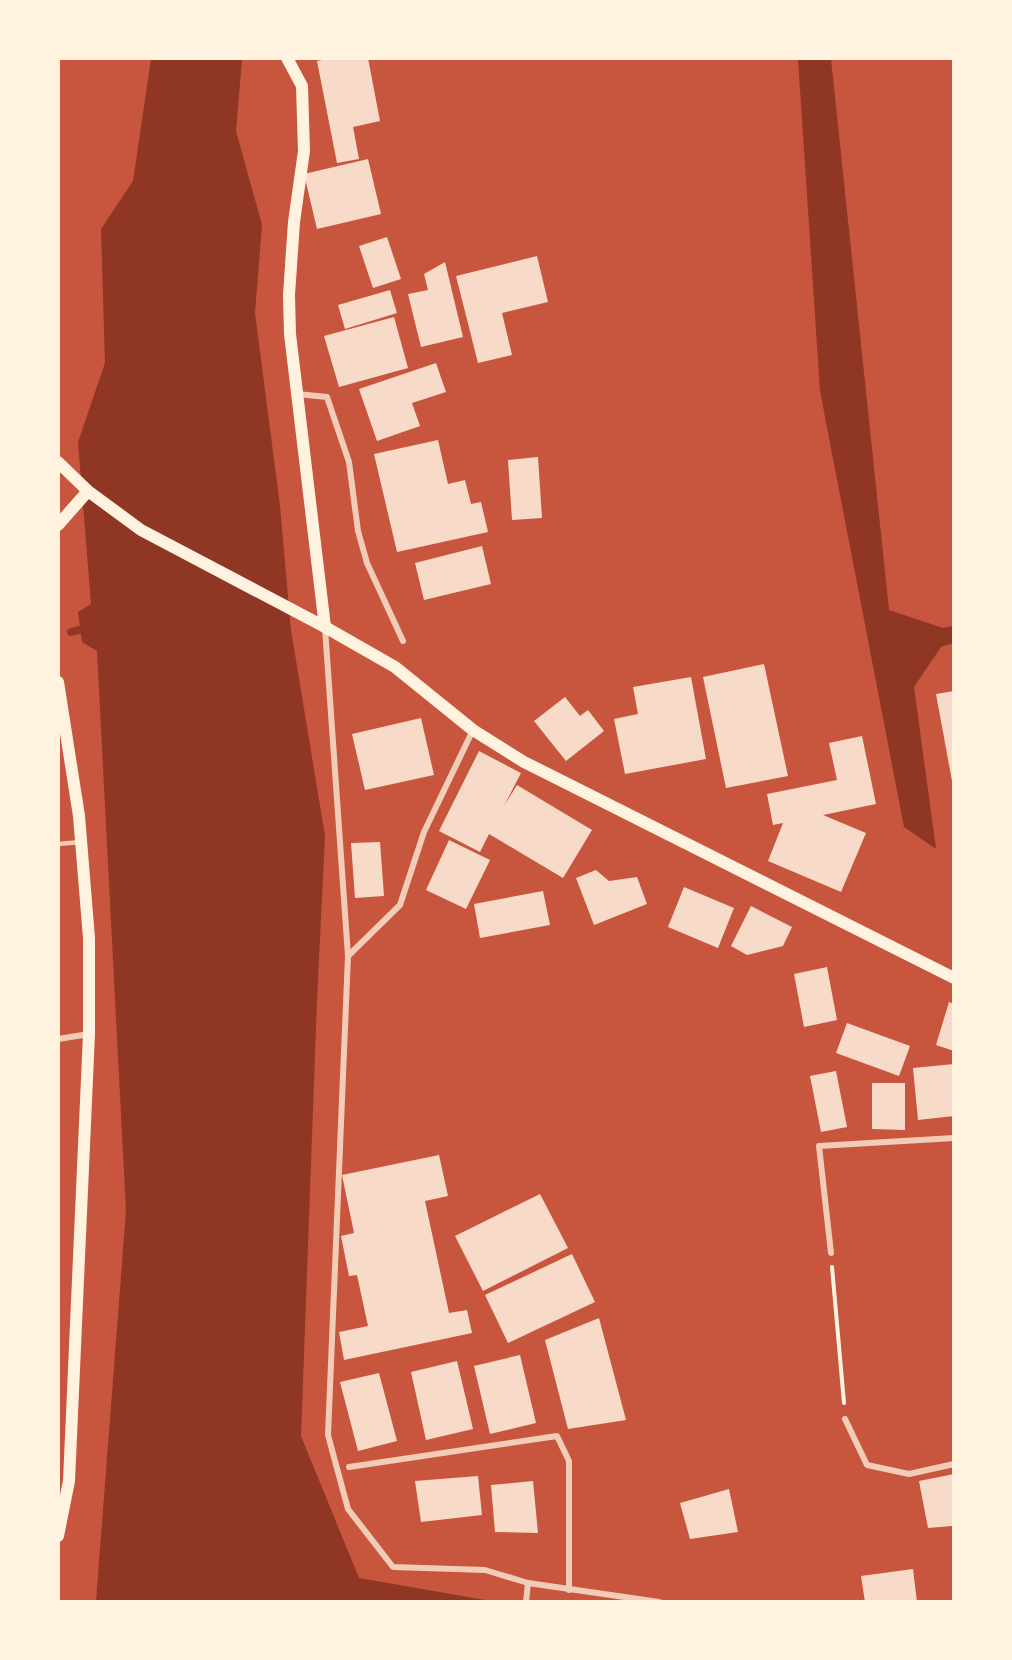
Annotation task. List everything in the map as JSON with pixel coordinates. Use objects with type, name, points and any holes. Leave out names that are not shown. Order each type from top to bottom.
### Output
[{"type":"main road","points":[[288,58],[302,86],[304,151],[294,222],[289,295],[296,394],[325,627]]},
{"type":"main road","points":[[62,466],[88,491],[141,530],[304,618],[325,627],[395,667],[473,730],[524,762],[954,978]]},
{"type":"main road","points":[[58,525],[88,491]]},
{"type":"main road","points":[[58,682],[63,728],[79,816],[89,938],[90,1034],[69,1481],[58,1536]]},
{"type":"street","points":[[296,394],[327,397],[349,462],[358,531],[367,563],[404,640]]},
{"type":"street","points":[[325,627],[348,956],[328,1435],[348,1509],[393,1567],[484,1570],[528,1583],[659,1602]]},
{"type":"street","points":[[348,956],[400,905],[424,832],[473,730]]},
{"type":"street","points":[[58,1039],[90,1034]]},
{"type":"street","points":[[831,1253],[819,1146],[954,1138]]},
{"type":"street","points":[[846,1419],[867,1465],[909,1474],[954,1464]]},
{"type":"street","points":[[350,1467],[557,1437],[569,1461],[569,1590]]},
{"type":"street","points":[[526,1602],[528,1583]]},
{"type":"lane","points":[[58,844],[81,842]]},
{"type":"path","points":[[831,1253],[846,1419]]},
{"type":"shaded area","points":[[151,59],[242,59],[236,131],[262,225],[255,313],[280,506],[291,630],[325,836],[301,1436],[359,1578],[491,1601],[96,1601],[126,1211],[97,651],[82,642],[78,612],[91,604],[78,442],[105,363],[101,229],[133,181]]},
{"type":"shaded area","points":[[798,59],[831,59],[889,610],[943,628],[953,626],[953,643],[941,647],[914,687],[936,849],[904,827],[820,391]]},
{"type":"building","points":[[332,58],[368,58],[380,121],[353,127],[359,159],[337,163],[317,61]]},
{"type":"building","points":[[368,159],[381,214],[317,229],[304,174]]},
{"type":"building","points":[[387,237],[401,279],[373,288],[359,246]]},
{"type":"building","points":[[537,256],[548,302],[502,313],[512,355],[478,363],[456,276]]},
{"type":"building","points":[[445,262],[463,337],[421,347],[408,294],[428,290],[424,274]]},
{"type":"building","points":[[390,290],[397,313],[345,329],[338,305]]},
{"type":"building","points":[[394,317],[408,368],[339,387],[324,336]]},
{"type":"building","points":[[436,363],[446,392],[412,403],[420,426],[377,441],[359,389]]},
{"type":"building","points":[[438,440],[448,484],[465,480],[471,504],[481,502],[488,532],[397,552],[374,454]]},
{"type":"building","points":[[538,457],[542,518],[512,520],[508,460]]},
{"type":"building","points":[[482,546],[491,584],[424,600],[415,563]]},
{"type":"building","points":[[764,664],[788,776],[726,788],[703,677]]},
{"type":"building","points":[[691,677],[706,759],[625,774],[614,719],[638,714],[633,687]]},
{"type":"building","points":[[954,691],[954,781],[952,781],[936,694]]},
{"type":"building","points":[[565,697],[580,716],[588,710],[604,731],[566,761],[534,721]]},
{"type":"building","points":[[421,718],[434,775],[365,790],[352,734]]},
{"type":"building","points":[[862,736],[876,804],[823,815],[866,833],[841,892],[768,861],[783,823],[773,825],[767,794],[837,780],[829,743]]},
{"type":"building","points":[[479,751],[521,773],[504,806],[517,785],[592,830],[563,878],[489,834],[480,852],[439,831]]},
{"type":"building","points":[[449,840],[490,860],[466,909],[426,890]]},
{"type":"building","points":[[380,842],[384,896],[355,898],[351,843]]},
{"type":"building","points":[[596,870],[609,881],[637,877],[647,904],[594,925],[576,878]]},
{"type":"building","points":[[684,887],[734,908],[718,948],[668,927]]},
{"type":"building","points":[[543,891],[550,925],[480,938],[474,904]]},
{"type":"building","points":[[751,906],[792,927],[783,946],[747,955],[731,946]]},
{"type":"building","points":[[827,967],[837,1020],[804,1027],[794,974]]},
{"type":"building","points":[[949,1002],[954,1004],[954,1051],[936,1045]]},
{"type":"building","points":[[847,1023],[910,1046],[899,1076],[836,1053]]},
{"type":"building","points":[[954,1064],[954,1116],[918,1120],[913,1068]]},
{"type":"building","points":[[836,1071],[847,1127],[821,1132],[810,1076]]},
{"type":"building","points":[[872,1083],[905,1083],[905,1130],[872,1129]]},
{"type":"building","points":[[439,1155],[448,1196],[425,1201],[449,1313],[467,1310],[472,1333],[344,1360],[339,1332],[368,1326],[357,1275],[349,1276],[341,1236],[354,1233],[342,1175]]},
{"type":"building","points":[[540,1194],[568,1248],[483,1291],[455,1236]]},
{"type":"building","points":[[572,1254],[595,1302],[508,1343],[485,1295]]},
{"type":"building","points":[[599,1318],[626,1420],[568,1429],[545,1340]]},
{"type":"building","points":[[520,1355],[536,1423],[490,1434],[474,1366]]},
{"type":"building","points":[[457,1361],[473,1429],[426,1440],[411,1372]]},
{"type":"building","points":[[379,1373],[397,1441],[358,1451],[340,1382]]},
{"type":"building","points":[[954,1474],[952,1526],[928,1528],[919,1481]]},
{"type":"building","points":[[478,1476],[482,1515],[421,1522],[415,1481]]},
{"type":"building","points":[[533,1481],[538,1533],[495,1532],[491,1485]]},
{"type":"building","points":[[729,1489],[738,1532],[690,1539],[680,1503]]},
{"type":"building","points":[[913,1569],[917,1602],[865,1602],[861,1576]]},
{"type":"waterway","points":[[71,632],[90,627]]}]
